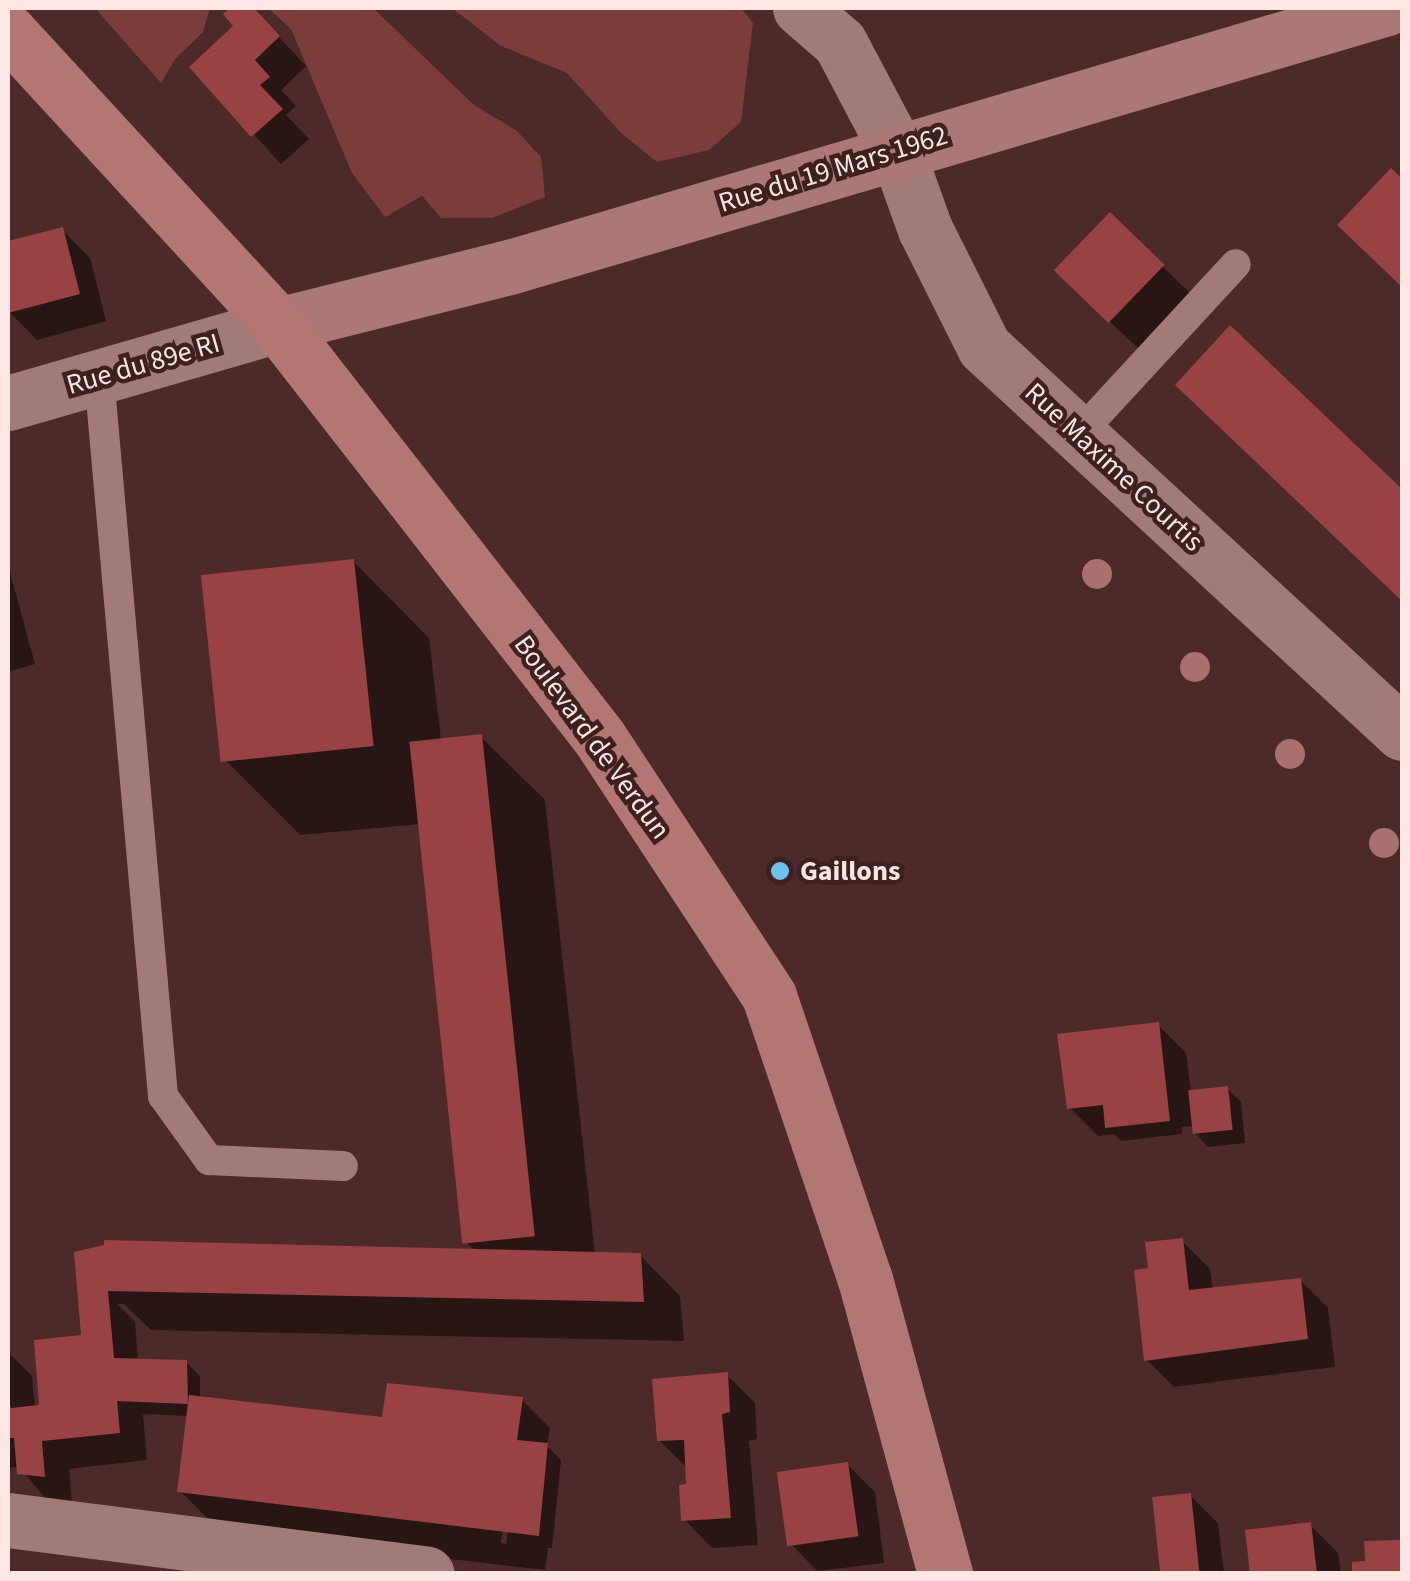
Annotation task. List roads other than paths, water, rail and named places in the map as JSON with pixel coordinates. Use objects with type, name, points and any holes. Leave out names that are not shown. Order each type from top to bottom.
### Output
[{"type":"main road","name":"Rue du 19 Mars 1962","points":[[278,325],[513,266],[1387,8]]},
{"type":"main road","name":"Boulevard de Verdun","points":[[8,31],[278,325],[599,737],[770,996],[865,1278],[945,1574]]},
{"type":"street","name":"Rue Maxime Courtis","points":[[800,8],[840,43],[897,151],[949,282],[984,348],[1402,733]]},
{"type":"street","name":"Rue du 89e RI","points":[[8,403],[278,325]]},
{"type":"street","points":[[8,1520],[427,1574]]},
{"type":"lane","points":[[1079,434],[1236,264]]},
{"type":"lane","points":[[99,376],[163,1096],[209,1160],[343,1166]]},
{"type":"place","name":"Gaillons","points":[[780,871]]}]
